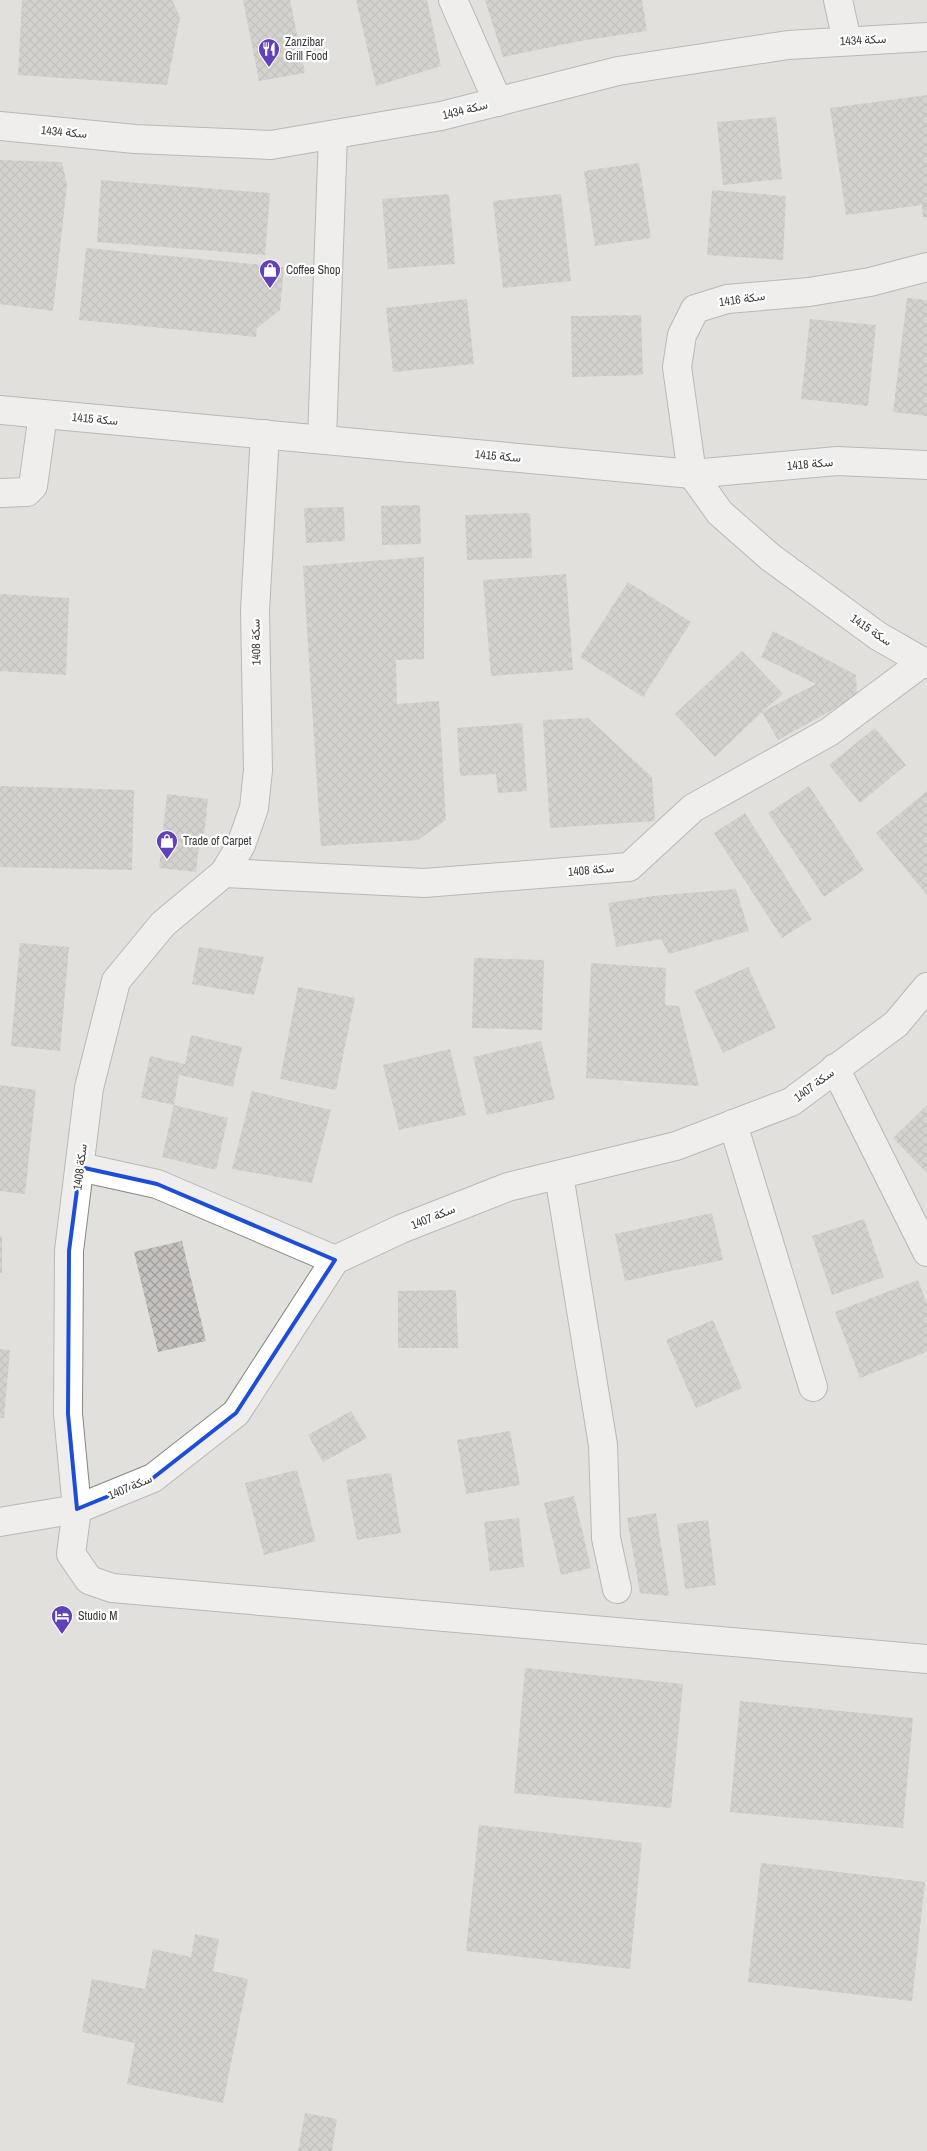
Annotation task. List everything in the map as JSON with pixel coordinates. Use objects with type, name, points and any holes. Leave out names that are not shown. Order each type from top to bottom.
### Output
[{"type":"street","points":[[453,0],[498,102]]},
{"type":"street","points":[[838,0],[847,42]]},
{"type":"street","name":"سكة 1434","points":[[0,126],[135,139],[272,145],[441,116],[618,71],[788,45],[927,37]]},
{"type":"street","points":[[322,439],[333,134]]},
{"type":"street","name":"سكة 1416","points":[[692,474],[677,367],[682,335],[695,309],[728,299],[809,292],[870,282],[927,267]]},
{"type":"street","name":"سكة 1415","points":[[0,410],[692,474],[720,513],[770,556],[878,636],[925,663]]},
{"type":"street","points":[[0,493],[27,492],[33,486],[43,414]]},
{"type":"street","name":"سكة 1408","points":[[265,434],[255,610],[258,770],[254,808],[241,845],[224,873],[163,924],[116,981],[89,1088],[69,1251],[68,1414],[77,1509],[71,1554],[89,1580],[112,1588],[927,1659]]},
{"type":"street","name":"سكة 1418","points":[[692,474],[837,462],[927,465]]},
{"type":"street","name":"سكة 1408","points":[[224,873],[424,883],[629,867],[693,808],[829,732],[925,663]]},
{"type":"street","name":"سكة 1407","points":[[0,1522],[77,1509],[153,1478],[236,1413],[334,1260],[401,1229],[508,1187],[676,1146],[791,1102],[896,1024],[927,987]]},
{"type":"street","points":[[836,1068],[927,1252]]},
{"type":"street","points":[[733,1124],[813,1387]]},
{"type":"street","points":[[80,1167],[157,1184],[334,1260]]},
{"type":"street","points":[[560,1174],[603,1445],[606,1538],[617,1589]]},
{"type":"highlighted area","points":[[80,1167],[157,1184],[335,1260],[236,1413],[153,1478],[77,1509],[68,1414],[69,1251]]},
{"type":"building","points":[[22,0],[172,0],[180,17],[167,85],[18,75]]},
{"type":"building","points":[[243,0],[290,0],[305,73],[259,81]]},
{"type":"building","points":[[356,0],[427,0],[441,66],[376,86]]},
{"type":"building","points":[[485,0],[642,0],[647,31],[580,41],[503,57]]},
{"type":"building","points":[[927,95],[927,217],[923,217],[922,205],[846,215],[830,108]]},
{"type":"building","points":[[776,117],[782,179],[723,185],[717,122]]},
{"type":"building","points":[[0,160],[62,162],[67,185],[53,311],[0,304]]},
{"type":"building","points":[[639,163],[651,238],[595,246],[584,171]]},
{"type":"building","points":[[101,180],[270,193],[265,255],[97,242]]},
{"type":"building","points":[[712,190],[786,196],[783,260],[707,255]]},
{"type":"building","points":[[449,194],[455,264],[388,269],[382,199]]},
{"type":"building","points":[[561,194],[571,281],[503,288],[493,201]]},
{"type":"building","points":[[86,248],[284,267],[280,310],[257,328],[256,337],[79,320]]},
{"type":"building","points":[[907,298],[927,300],[927,416],[893,412]]},
{"type":"building","points":[[467,299],[474,364],[393,372],[386,308]]},
{"type":"building","points":[[641,315],[643,375],[572,377],[571,316]]},
{"type":"building","points":[[810,319],[876,325],[868,406],[801,399]]},
{"type":"building","points":[[420,505],[421,544],[382,545],[381,506]]},
{"type":"building","points":[[344,507],[345,541],[306,543],[304,508]]},
{"type":"building","points":[[530,513],[532,558],[467,560],[465,515]]},
{"type":"building","points":[[424,557],[424,659],[396,660],[397,704],[439,701],[446,820],[418,840],[321,846],[303,566]]},
{"type":"building","points":[[566,574],[573,670],[491,676],[483,580]]},
{"type":"building","points":[[628,582],[691,622],[643,697],[580,657]]},
{"type":"building","points":[[0,594],[69,598],[66,675],[0,671]]},
{"type":"building","points":[[773,631],[856,675],[857,696],[778,740],[762,712],[816,684],[761,657]]},
{"type":"building","points":[[742,651],[783,694],[715,757],[675,714]]},
{"type":"building","points":[[588,718],[652,777],[655,821],[550,828],[543,720]]},
{"type":"building","points":[[522,723],[527,791],[498,793],[496,774],[460,776],[457,728]]},
{"type":"building","points":[[875,728],[906,765],[860,803],[829,765]]},
{"type":"building","points":[[0,786],[134,790],[132,870],[0,867]]},
{"type":"building","points":[[809,786],[864,870],[824,897],[768,813]]},
{"type":"building","points":[[927,791],[927,895],[876,833]]},
{"type":"building","points":[[167,794],[208,799],[204,836],[200,836],[196,872],[159,868]]},
{"type":"building","points":[[745,813],[812,919],[782,938],[714,833]]},
{"type":"building","points":[[736,889],[749,931],[669,954],[661,939],[616,947],[608,903],[653,896]]},
{"type":"building","points":[[20,943],[69,947],[60,1051],[11,1046]]},
{"type":"building","points":[[199,947],[264,957],[254,995],[192,984]]},
{"type":"building","points":[[474,958],[544,960],[542,1030],[472,1028]]},
{"type":"building","points":[[591,963],[666,968],[665,1005],[679,1006],[699,1086],[586,1078]]},
{"type":"building","points":[[748,967],[776,1028],[723,1053],[694,991]]},
{"type":"building","points":[[298,987],[355,998],[336,1090],[280,1079]]},
{"type":"building","points":[[191,1035],[242,1047],[233,1087],[179,1075],[174,1105],[141,1098],[150,1056],[185,1064]]},
{"type":"building","points":[[541,1041],[555,1099],[487,1115],[473,1057]]},
{"type":"building","points":[[450,1049],[466,1115],[399,1130],[383,1065]]},
{"type":"building","points":[[0,1085],[36,1090],[25,1194],[0,1191]]},
{"type":"building","points":[[252,1091],[331,1110],[312,1183],[232,1169]]},
{"type":"building","points":[[174,1105],[228,1118],[216,1170],[162,1157]]},
{"type":"building","points":[[927,1105],[927,1173],[893,1138]]},
{"type":"building","points":[[712,1213],[723,1260],[625,1281],[615,1234]]},
{"type":"building","points":[[864,1219],[884,1277],[832,1295],[812,1236]]},
{"type":"building","points":[[0,1236],[2,1236],[2,1273],[0,1273]]},
{"type":"building","points":[[182,1241],[206,1341],[158,1352],[134,1252]]},
{"type":"building","points":[[918,1280],[927,1304],[927,1352],[860,1378],[835,1312]]},
{"type":"building","points":[[456,1290],[458,1348],[398,1348],[398,1291]]},
{"type":"building","points":[[713,1320],[742,1388],[696,1408],[666,1340]]},
{"type":"building","points":[[0,1349],[10,1350],[4,1418],[0,1418]]},
{"type":"building","points":[[351,1411],[367,1438],[323,1462],[308,1435]]},
{"type":"building","points":[[510,1431],[520,1485],[466,1494],[457,1440]]},
{"type":"building","points":[[297,1470],[316,1541],[264,1555],[245,1483]]},
{"type":"building","points":[[391,1473],[401,1533],[357,1540],[346,1480]]},
{"type":"building","points":[[574,1496],[591,1568],[561,1575],[544,1503]]},
{"type":"building","points":[[656,1513],[669,1596],[640,1593],[627,1518]]},
{"type":"building","points":[[519,1518],[524,1567],[490,1571],[484,1522]]},
{"type":"building","points":[[708,1520],[716,1585],[685,1589],[677,1524]]},
{"type":"building","points":[[525,1668],[683,1684],[671,1808],[514,1793]]},
{"type":"building","points":[[740,1701],[913,1718],[903,1828],[730,1812]]},
{"type":"building","points":[[479,1825],[642,1843],[630,1969],[466,1951]]},
{"type":"building","points":[[761,1863],[925,1882],[912,2001],[748,1982]]},
{"type":"building","points":[[195,1934],[219,1939],[213,1971],[248,1979],[223,2103],[127,2084],[135,2043],[82,2032],[92,1979],[145,1989],[153,1949],[191,1957]]},
{"type":"building","points":[[305,2113],[337,2119],[332,2151],[298,2151]]},
{"type":"place","name":"Zanzibar Grill Food","points":[[269,68]]},
{"type":"place","name":"Coffee Shop","points":[[270,289]]},
{"type":"place","name":"Trade of Carpet","points":[[167,860]]},
{"type":"place","name":"Studio M","points":[[62,1635]]}]
